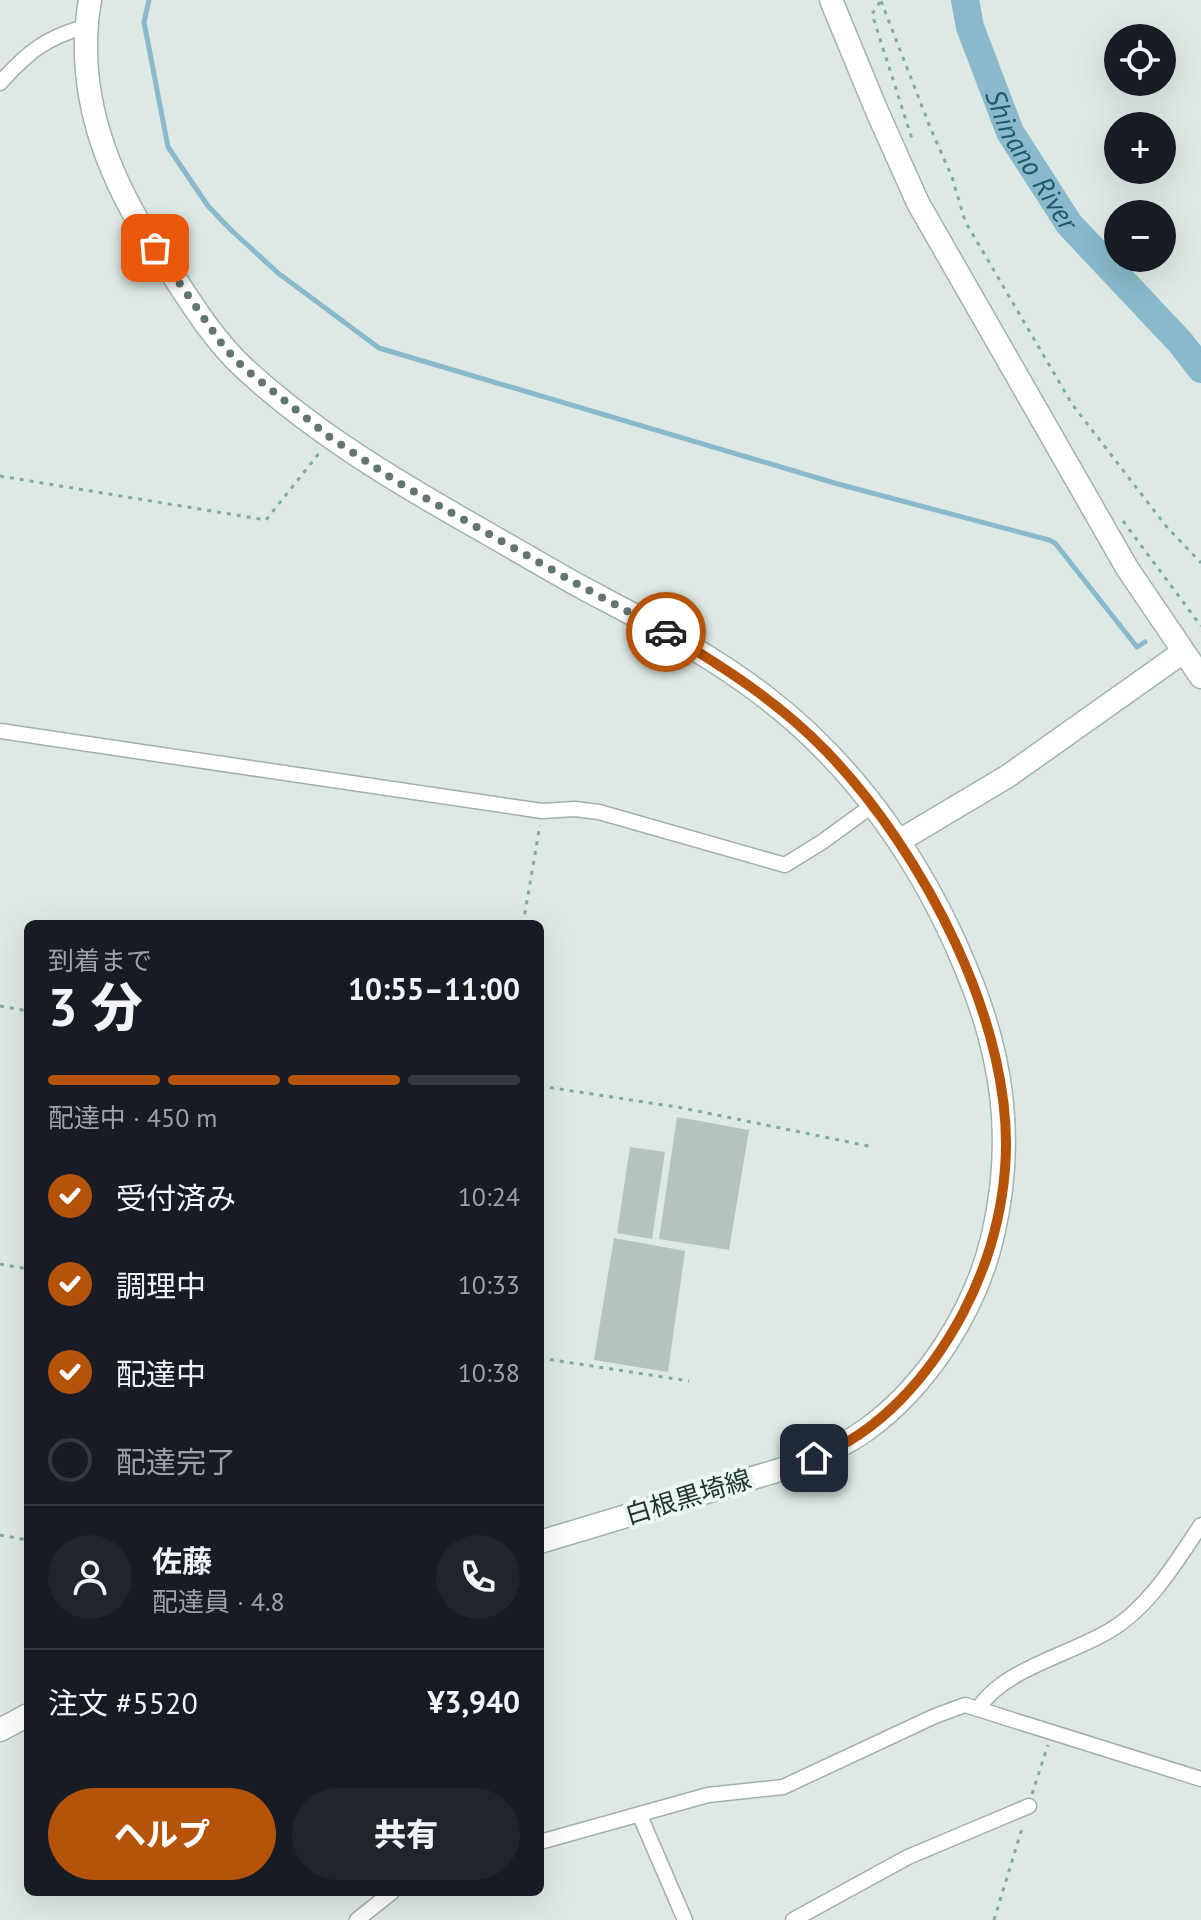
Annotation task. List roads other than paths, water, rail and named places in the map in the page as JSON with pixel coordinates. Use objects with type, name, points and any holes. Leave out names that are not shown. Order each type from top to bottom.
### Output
[{"type":"main road","name":"白根黒埼線","points":[[90,0],[85,27],[92,113],[116,183],[138,222],[224,347],[244,368],[331,438],[399,483],[716,662],[772,701],[800,726],[847,773],[899,841],[938,909],[971,979],[989,1033],[1005,1129],[1005,1169],[989,1254],[974,1293],[953,1333],[897,1404],[866,1430],[832,1451],[796,1465],[544,1541]]},
{"type":"main road","points":[[831,0],[925,216],[1127,568],[1201,677]]},
{"type":"main road","points":[[899,841],[1008,776],[1183,652]]},
{"type":"main road","points":[[0,1730],[24,1717]]},
{"type":"street","points":[[0,83],[43,42],[85,27]]},
{"type":"street","points":[[0,731],[542,811],[575,809],[599,812],[785,865],[873,805]]},
{"type":"street","points":[[978,1709],[985,1698],[1022,1672],[1083,1645],[1133,1614],[1174,1565],[1201,1525]]},
{"type":"street","points":[[544,1841],[708,1795],[783,1787],[965,1705],[1201,1779]]},
{"type":"street","points":[[793,1920],[908,1857],[1029,1806]]},
{"type":"street","points":[[640,1816],[685,1920]]},
{"type":"street","points":[[357,1920],[387,1896]]},
{"type":"waterway","points":[[149,0],[144,22],[168,147],[208,206],[230,229],[278,273],[379,348],[838,484],[1049,540],[1055,543],[1137,647],[1145,642]]},
{"type":"waterway","name":"Shinano River","points":[[965,0],[970,27],[1010,132],[1069,224],[1180,342],[1201,369]]}]
